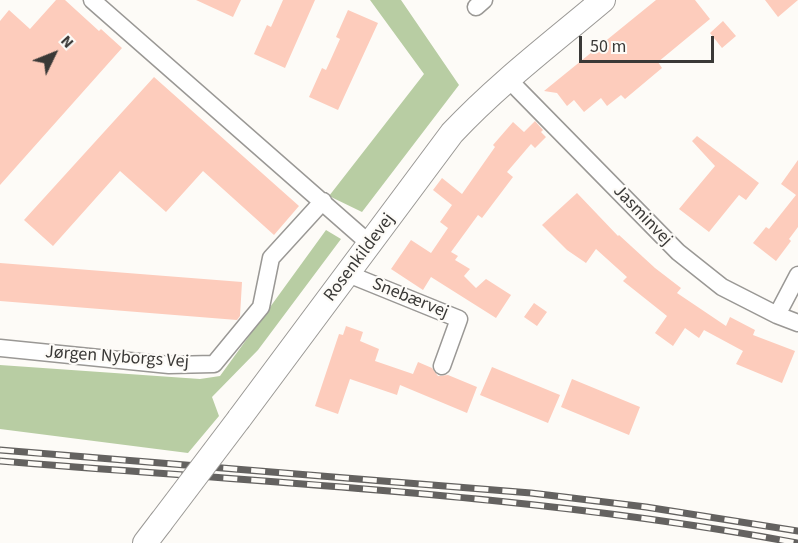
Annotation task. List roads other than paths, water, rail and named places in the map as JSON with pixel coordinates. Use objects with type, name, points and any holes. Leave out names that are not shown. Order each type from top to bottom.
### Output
[{"type":"street","points":[[92,0],[370,244]]},
{"type":"street","name":"Rosenkildevej","points":[[145,543],[452,133],[476,107],[603,0]]},
{"type":"street","name":"Jasminvej","points":[[508,79],[678,252],[722,287],[777,315],[798,322]]},
{"type":"street","name":"Jørgen Nyborgs Vej","points":[[0,348],[169,365],[214,364],[261,307],[271,258],[323,201]]},
{"type":"street","name":"Snebærvej","points":[[348,274],[459,319],[442,366]]},
{"type":"street","points":[[777,315],[798,275]]},
{"type":"railway","points":[[0,450],[531,493],[646,507],[798,531]]},
{"type":"railway","points":[[0,461],[500,501],[698,526],[797,543]]}]
